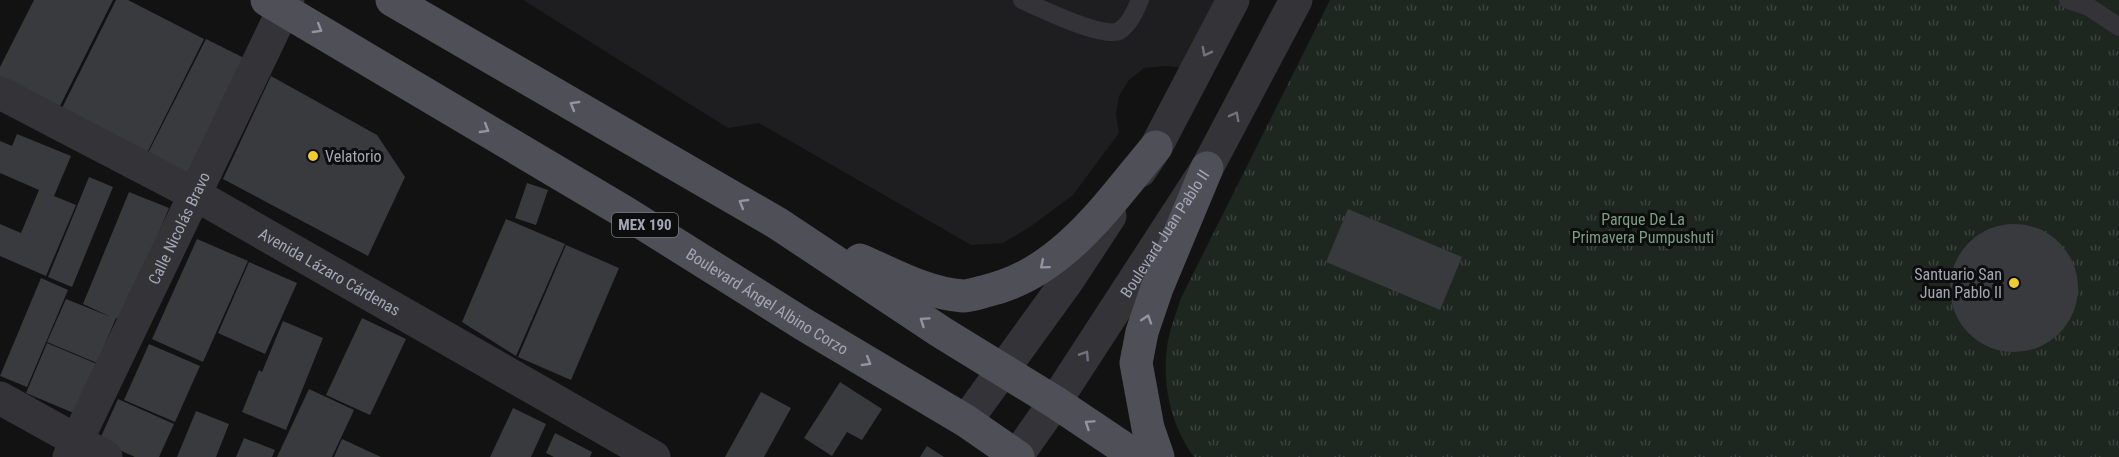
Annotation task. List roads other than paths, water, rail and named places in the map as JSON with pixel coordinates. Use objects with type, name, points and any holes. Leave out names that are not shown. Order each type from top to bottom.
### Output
[{"type":"main road","points":[[392,0],[777,223],[1137,457]]},
{"type":"main road","name":"Boulevard Ángel Albino Corzo","points":[[279,3],[627,213],[803,324],[966,421],[1018,457]]},
{"type":"main road","points":[[777,223],[921,287],[965,296],[1004,287],[1038,271],[1083,234],[1156,147]]},
{"type":"main road","points":[[1158,457],[1148,428],[1136,363],[1157,288],[1207,168]]},
{"type":"street","points":[[966,421],[1068,280],[1156,147],[1233,0]]},
{"type":"street","name":"Boulevard Juan Pablo II","points":[[1018,457],[1207,168],[1296,0]]},
{"type":"street","name":"Calle Nicolás Bravo","points":[[73,448],[196,195],[279,3]]},
{"type":"street","name":"Avenida Lázaro Cárdenas","points":[[0,93],[196,195],[654,457]]},
{"type":"street","points":[[0,398],[73,448],[106,457]]},
{"type":"lane","points":[[1022,0],[1103,33],[1118,31],[1131,20],[1140,0]]},
{"type":"lane","points":[[2068,0],[2089,6],[2119,27]]},
{"type":"place","name":"Velatorio","points":[[313,156]]},
{"type":"place","name":"Santuario San Juan Pablo II","points":[[2014,283]]},
{"type":"park label","name":"Parque De La Primavera Pumpushuti","points":[[1643,228]]}]
